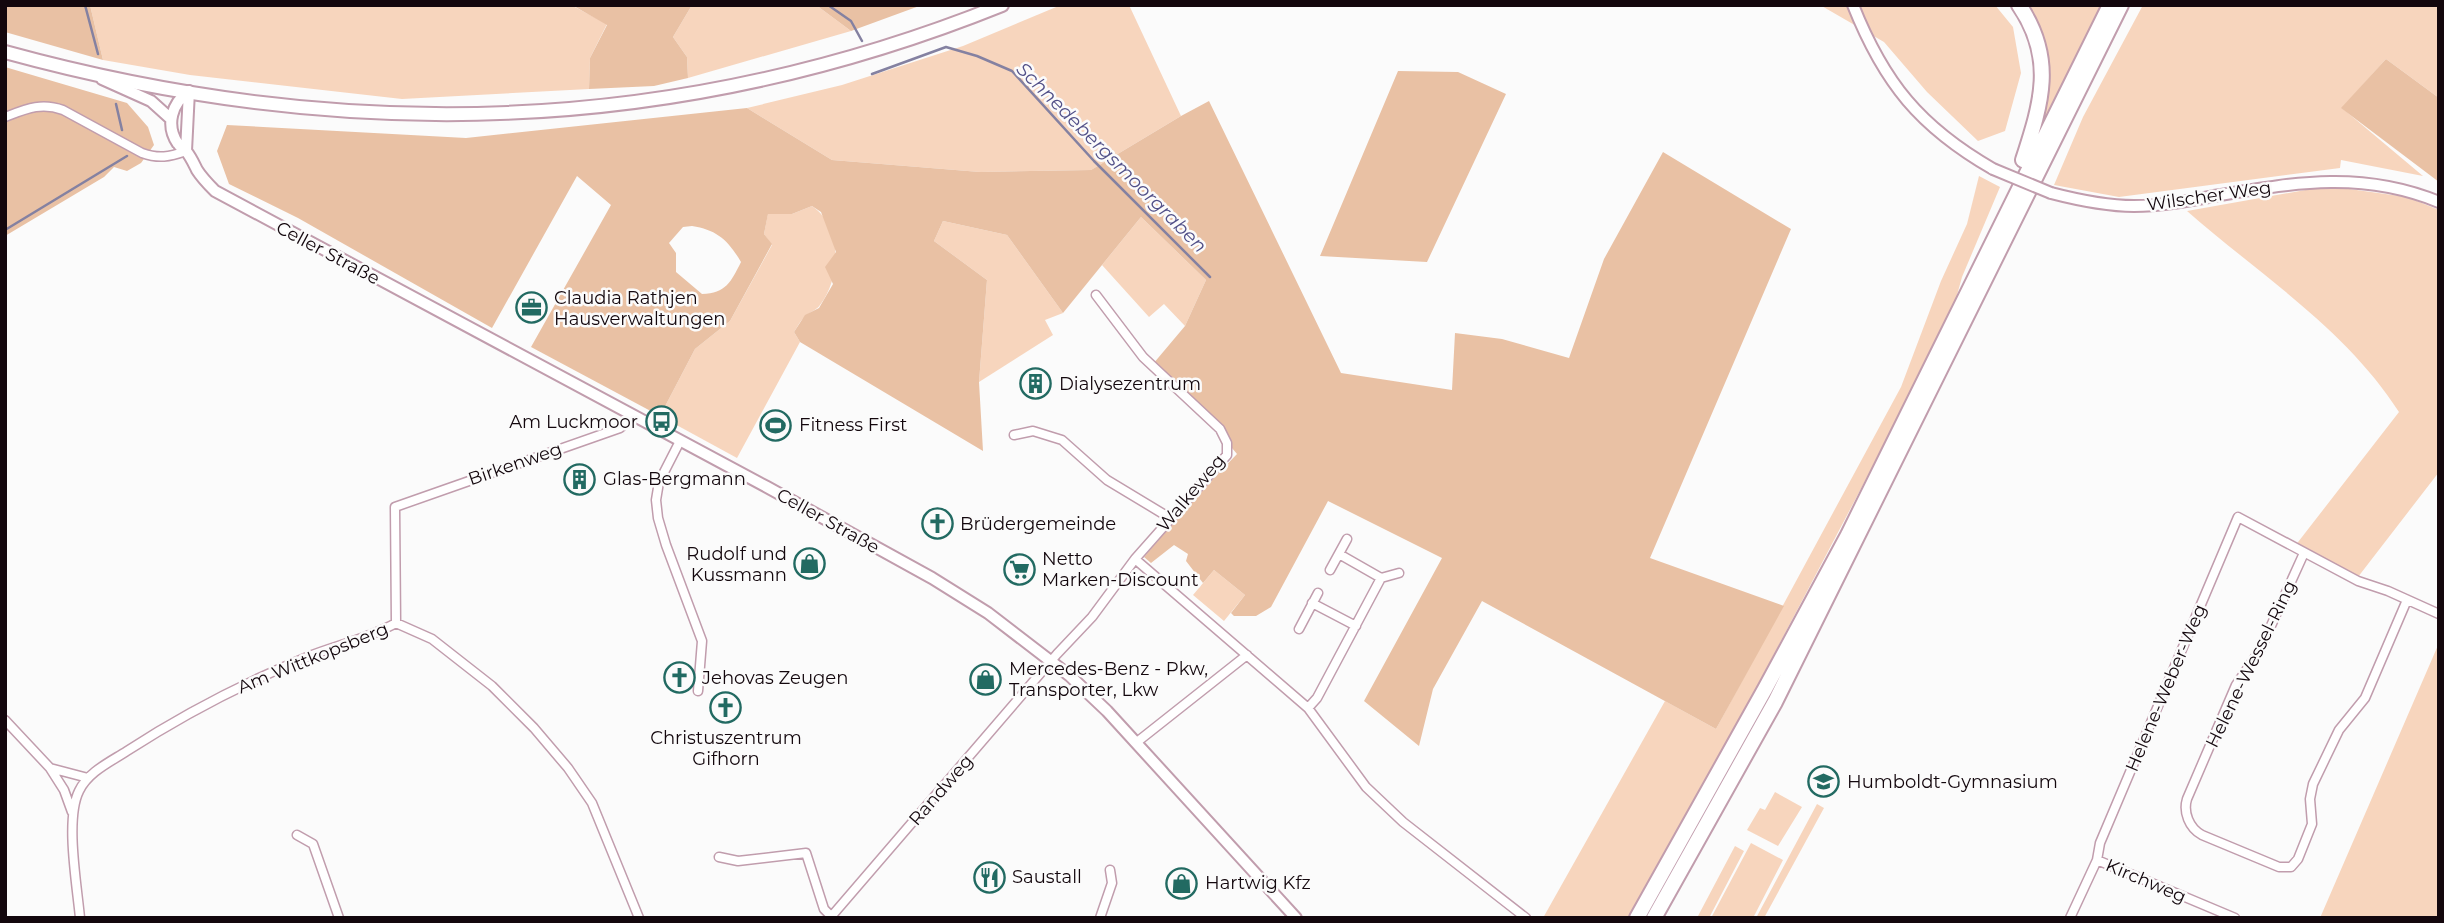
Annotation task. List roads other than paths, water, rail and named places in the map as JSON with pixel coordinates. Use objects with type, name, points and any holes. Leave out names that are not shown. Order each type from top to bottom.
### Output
[{"type":"highway","points":[[2009,207],[2043,89],[2038,45],[2028,19],[2019,5]]},
{"type":"highway","points":[[1654,918],[1764,722],[1768,699],[2110,5]]},
{"type":"highway","points":[[1637,918],[1750,715],[1768,699],[2121,5]]},
{"type":"highway","points":[[2091,65],[2132,5]]},
{"type":"main road","points":[[5,52],[89,73],[189,91],[314,108],[385,114],[474,115],[588,108],[705,92],[769,79],[903,41],[1002,5]]},
{"type":"street","name":"Wilscher Weg","points":[[1853,5],[1877,58],[1905,99],[1927,123],[1952,144],[1993,169],[2050,193],[2098,203],[2136,206],[2175,203],[2286,184],[2329,181],[2386,186],[2439,202]]},
{"type":"street","name":"Celler Straße","points":[[89,73],[151,101],[171,119],[178,144],[215,191],[625,422],[680,441],[932,578],[988,613],[1051,661],[1137,742],[1296,918]]},
{"type":"street","points":[[171,119],[178,99],[189,91]]},
{"type":"street","points":[[5,117],[38,105],[50,105],[142,153],[155,158],[168,157],[186,151],[189,91]]},
{"type":"street","name":"Walkeweg","points":[[1051,661],[1092,617],[1135,559],[1227,455],[1227,443],[1220,429],[1143,357],[1096,295]]},
{"type":"street","name":"Birkenweg","points":[[396,624],[395,507],[625,422]]},
{"type":"street","points":[[1014,435],[1033,431],[1062,440],[1107,481],[1170,518]]},
{"type":"street","points":[[680,441],[659,482],[656,500],[666,545],[702,641],[698,691]]},
{"type":"street","name":"Helene-Weber-Weg","points":[[2070,918],[2238,517],[2304,553]]},
{"type":"street","points":[[1331,570],[1347,539]]},
{"type":"street","points":[[2304,553],[2358,581],[2439,614]]},
{"type":"street","name":"Helene-Wessel-Ring","points":[[2304,553],[2260,650],[2236,685],[2187,799],[2187,815],[2192,827],[2202,835],[2279,867],[2287,868],[2295,863],[2312,824],[2310,799],[2313,784],[2339,730],[2365,698],[2407,600]]},
{"type":"street","points":[[1339,554],[1381,578],[1399,573]]},
{"type":"street","points":[[1135,559],[1308,708],[1372,793],[1420,836],[1526,918]]},
{"type":"street","points":[[1308,708],[1317,698],[1381,578]]},
{"type":"street","points":[[1299,629],[1318,593]]},
{"type":"street","points":[[1312,603],[1356,626]]},
{"type":"street","name":"Am Wittkopsberg","points":[[80,918],[72,812],[79,792],[88,778],[146,738],[250,682],[310,656],[372,636],[396,624],[432,639],[492,686],[534,728],[568,768],[592,803],[639,918]]},
{"type":"street","points":[[1137,742],[1247,655]]},
{"type":"street","name":"Randweg","points":[[831,917],[1051,661]]},
{"type":"street","points":[[5,720],[50,768],[64,790],[72,812]]},
{"type":"street","points":[[50,768],[88,778]]},
{"type":"street","points":[[297,835],[313,844],[339,918]]},
{"type":"street","points":[[719,857],[738,861],[806,853],[824,909],[831,917]]},
{"type":"street","name":"Kirchweg","points":[[2096,860],[2235,918]]},
{"type":"street","points":[[1100,918],[1112,883],[1110,870]]},
{"type":"waterway","name":"Schnedebergsmoorgraben","points":[[85,5],[98,54]]},
{"type":"waterway","name":"Schnedebergsmoorgraben","points":[[828,5],[851,21],[862,41]]},
{"type":"waterway","name":"Schnedebergsmoorgraben","points":[[872,74],[946,47],[977,56],[1012,71],[1094,161],[1210,277]]},
{"type":"waterway","name":"Schnedebergsmoorgraben","points":[[116,104],[122,130]]},
{"type":"waterway","name":"Schnedebergsmoorgraben","points":[[5,230],[127,156]]},
{"type":"place","name":"Claudia Rathjen Hausverwaltungen","points":[[531,308]]},
{"type":"place","name":"Dialysezentrum","points":[[1036,384]]},
{"type":"place","name":"Am Luckmoor","points":[[661,422]]},
{"type":"place","name":"Fitness First","points":[[776,425]]},
{"type":"place","name":"Glas-Bergmann","points":[[580,479]]},
{"type":"place","name":"Brüdergemeinde","points":[[937,524]]},
{"type":"place","name":"Rudolf und Kussmann","points":[[810,564]]},
{"type":"place","name":"Netto Marken-Discount","points":[[1019,569]]},
{"type":"place","name":"Jehovas Zeugen","points":[[679,678]]},
{"type":"place","name":"Mercedes-Benz - Pkw, Transporter, Lkw","points":[[986,679]]},
{"type":"place","name":"Christuszentrum Gifhorn","points":[[726,707]]},
{"type":"place","name":"Humboldt-Gymnasium","points":[[1824,782]]},
{"type":"place","name":"Saustall","points":[[989,877]]},
{"type":"place","name":"Hartwig Kfz","points":[[1182,883]]}]
